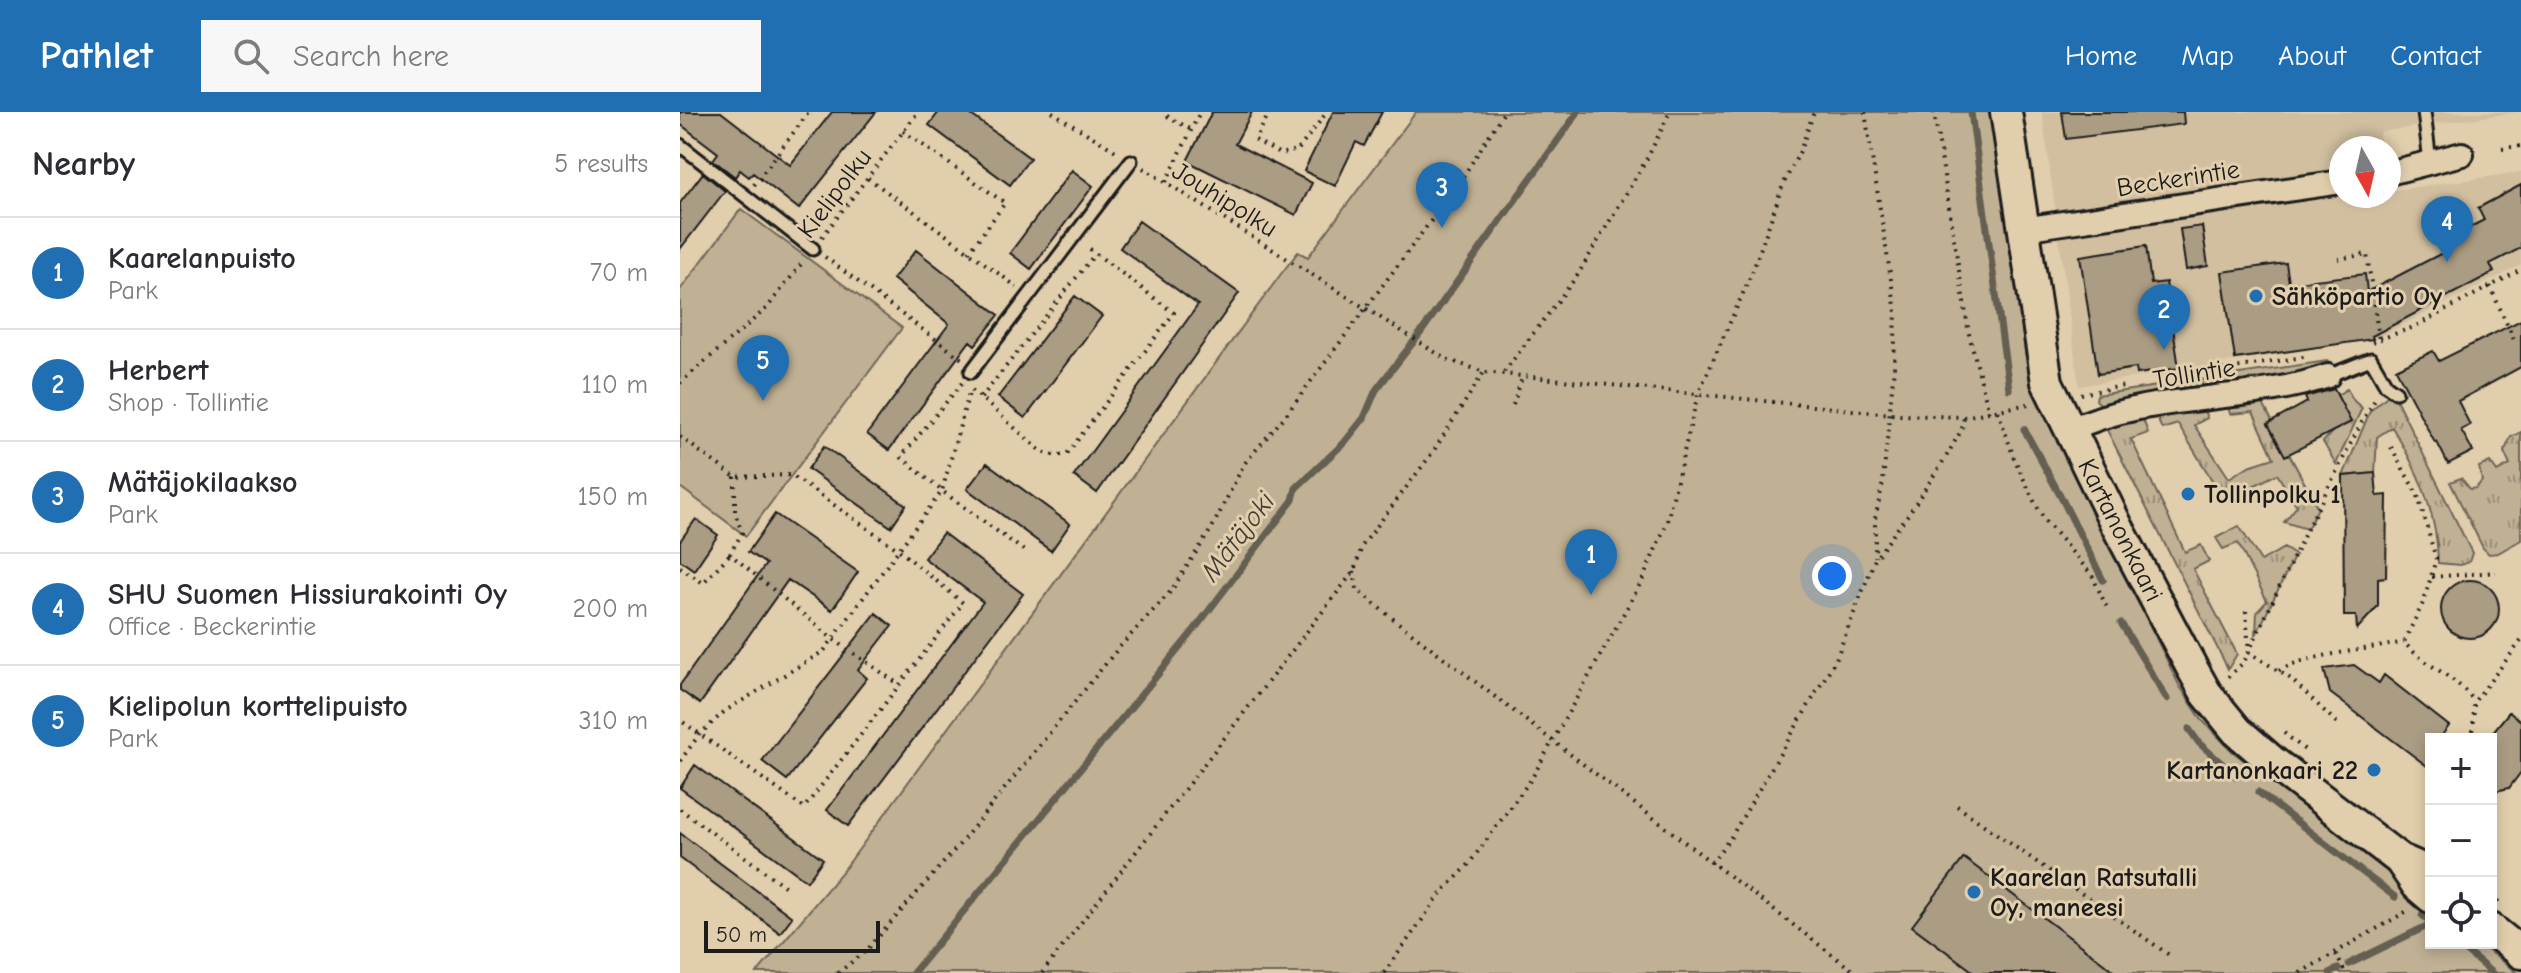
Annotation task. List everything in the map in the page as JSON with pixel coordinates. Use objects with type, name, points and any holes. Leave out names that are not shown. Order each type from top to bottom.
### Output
[{"type":"street","name":"Kartanonkaari","points":[[2006,112],[2022,229],[2052,398],[2082,425],[2147,583],[2206,693],[2237,731],[2399,859],[2417,885],[2425,887]]},
{"type":"street","points":[[2401,170],[2462,154]]},
{"type":"street","name":"Beckerintie","points":[[2022,229],[2329,184]]},
{"type":"street","name":"Tollintie","points":[[2082,425],[2145,408],[2297,386],[2328,376]]},
{"type":"street","points":[[2497,934],[2521,953]]},
{"type":"lane","points":[[2424,112],[2430,162]]},
{"type":"lane","points":[[680,145],[746,196],[810,253]]},
{"type":"lane","points":[[971,372],[1131,161]]},
{"type":"lane","points":[[2328,376],[2371,359],[2391,388]]},
{"type":"path","points":[[746,196],[809,112]]},
{"type":"path","name":"Kielipolku","points":[[680,383],[767,308],[918,112]]},
{"type":"path","name":"Jouhipolku","points":[[1052,112],[1446,359],[1484,372],[1888,414],[1964,417],[1998,411],[2014,458],[2035,503],[2045,521],[2092,575],[2107,608]]},
{"type":"path","points":[[1166,182],[1200,112]]},
{"type":"path","points":[[1270,112],[1255,140],[1280,154],[1298,150],[1327,112]]},
{"type":"path","points":[[838,973],[867,950],[949,857],[1116,651],[1171,591],[1212,528],[1244,464],[1285,416],[1457,186],[1504,112]]},
{"type":"path","points":[[1503,373],[1577,276],[1649,155],[1670,112]]},
{"type":"path","points":[[1384,973],[1442,892],[1466,868],[1532,778],[1643,579],[1667,522],[1698,394],[1752,273],[1783,185],[1814,112]]},
{"type":"path","points":[[1865,112],[1896,312],[1883,482],[1875,519],[1875,559]]},
{"type":"path","points":[[1934,112],[1969,334],[1989,413]]},
{"type":"path","points":[[1167,116],[1192,130]]},
{"type":"path","points":[[903,131],[1005,203],[969,252]]},
{"type":"path","points":[[2502,148],[2521,146]]},
{"type":"path","points":[[868,178],[1029,296]]},
{"type":"path","points":[[680,761],[699,735],[725,711],[824,651],[942,491],[970,388],[1042,452],[1056,456],[1067,454],[1174,313],[1074,238]]},
{"type":"path","points":[[810,253],[968,364],[971,372],[901,457],[1027,553]]},
{"type":"path","points":[[981,398],[1095,254]]},
{"type":"path","points":[[2338,259],[2367,254],[2379,340]]},
{"type":"path","points":[[2364,344],[2414,327],[2521,270]]},
{"type":"path","points":[[2490,286],[2514,340]]},
{"type":"path","name":"Tollintie","points":[[2177,377],[2310,356]]},
{"type":"path","points":[[1042,973],[1354,571],[1362,546],[1433,452],[1484,372]]},
{"type":"path","points":[[1513,405],[1523,375]]},
{"type":"path","name":"Kartanonkaari","points":[[2077,384],[2081,394],[2082,425]]},
{"type":"path","name":"Tollintie","points":[[2081,394],[2133,384]]},
{"type":"path","points":[[2226,678],[2244,662],[2367,412],[2391,388]]},
{"type":"path","points":[[1711,863],[1731,837],[1836,659],[1875,559],[1946,457],[1962,429],[1964,417]]},
{"type":"path","points":[[680,437],[735,477],[791,475],[899,550],[963,603],[804,808],[680,720]]},
{"type":"path","points":[[2391,447],[2418,496],[2436,559],[2424,601],[2404,642]]},
{"type":"path","points":[[680,567],[703,583],[730,554],[742,533],[735,513],[735,477]]},
{"type":"path","points":[[730,554],[833,639],[900,685]]},
{"type":"path","points":[[1354,571],[1357,589],[1856,973]]},
{"type":"path","points":[[2432,577],[2496,572]]},
{"type":"path","points":[[2246,611],[2249,652]]},
{"type":"path","points":[[2474,702],[2521,641]]},
{"type":"path","points":[[2279,671],[2287,665],[2304,661],[2404,642]]},
{"type":"path","points":[[2404,642],[2422,660],[2469,693],[2474,702],[2473,733]]},
{"type":"path","points":[[2249,652],[2291,679],[2340,726]]},
{"type":"path","points":[[2222,668],[2233,687]]},
{"type":"path","points":[[2282,732],[2305,750]]},
{"type":"path","points":[[1957,806],[2172,957]]},
{"type":"path","points":[[680,809],[787,888]]},
{"type":"path","points":[[2300,973],[2336,954],[2425,893]]},
{"type":"path","points":[[2336,954],[2345,973]]},
{"type":"shaded area","points":[[2042,112],[2518,112],[2379,132],[2379,136],[2329,136],[2329,208],[2401,208],[2401,189],[2521,172],[2521,265],[2375,339],[2079,386]]},
{"type":"green space","points":[[1416,112],[1994,112],[2025,352],[2035,390],[2179,685],[2202,720],[2232,751],[2425,901],[2425,949],[2486,949],[2517,973],[757,973],[846,867],[1281,274],[1298,252],[1308,257]]},
{"type":"green space","points":[[741,209],[902,328],[746,536],[680,487],[680,290]]},
{"type":"green space","points":[[2327,361],[2334,367],[2326,373],[2101,405],[2096,400],[2097,395]]},
{"type":"green space","points":[[2347,389],[2362,408],[2336,464],[2323,442],[2333,431],[2337,395]]},
{"type":"green space","points":[[2388,395],[2395,397],[2472,553],[2469,562],[2460,565],[2438,563],[2430,509],[2410,459],[2392,427],[2377,437],[2375,473],[2343,476],[2370,411]]},
{"type":"green space","points":[[2260,398],[2272,421],[2268,424],[2285,455],[2289,454],[2318,508],[2307,529],[2284,522],[2297,506],[2277,474],[2221,502],[2215,485],[2178,424],[2162,429],[2155,414],[2203,408],[2207,418],[2194,425],[2229,478],[2249,466],[2274,458],[2253,412],[2230,414],[2227,403]]},
{"type":"green space","points":[[2143,419],[2148,433],[2131,439],[2185,552],[2201,545],[2209,561],[2193,569],[2237,654],[2228,669],[2107,430]]},
{"type":"green space","points":[[2521,432],[2521,540],[2498,553],[2489,554],[2483,548],[2450,482],[2461,478],[2470,489],[2476,488],[2482,481],[2479,467],[2490,462],[2497,472],[2510,465],[2504,452],[2511,437]]},
{"type":"green space","points":[[2239,526],[2261,561],[2284,548],[2295,555],[2256,635],[2257,612],[2267,601],[2238,543],[2223,549],[2216,538]]},
{"type":"building","points":[[680,112],[721,112],[790,165],[832,112],[876,112],[799,209],[753,173],[749,177],[740,170],[735,177],[713,160],[718,153],[680,124]]},
{"type":"building","points":[[939,112],[967,112],[1030,158],[1010,185],[929,125]]},
{"type":"building","points":[[1212,112],[1252,112],[1235,144],[1312,183],[1296,215],[1187,161]]},
{"type":"building","points":[[1333,112],[1382,112],[1364,146],[1356,142],[1335,186],[1304,171]]},
{"type":"building","points":[[2062,112],[2183,112],[2184,124],[2066,139]]},
{"type":"building","points":[[1072,170],[1093,186],[1031,269],[1010,253]]},
{"type":"building","points":[[703,173],[725,191],[680,249],[680,203]]},
{"type":"building","points":[[2521,185],[2521,248],[2490,264],[2494,272],[2372,336],[2373,339],[2235,359],[2222,272],[2286,263],[2289,283],[2365,274],[2367,292],[2450,249],[2445,240],[2484,220],[2478,208]]},
{"type":"building","points":[[1139,221],[1239,293],[1097,493],[1074,476],[1198,305],[1120,248]]},
{"type":"building","points":[[2202,226],[2208,266],[2186,270],[2180,229]]},
{"type":"building","points":[[2146,246],[2151,284],[2166,282],[2179,368],[2137,374],[2136,368],[2098,374],[2080,256]]},
{"type":"building","points":[[916,250],[999,315],[975,345],[970,341],[889,450],[867,434],[949,324],[893,279]]},
{"type":"building","points":[[1075,296],[1102,316],[1025,418],[998,397]]},
{"type":"building","points":[[2521,320],[2521,367],[2458,401],[2470,425],[2461,430],[2473,451],[2448,464],[2396,369],[2433,351],[2439,361]]},
{"type":"building","points":[[2334,389],[2351,422],[2285,456],[2268,424],[2307,402],[2305,397]]},
{"type":"building","points":[[824,446],[906,505],[891,527],[808,469]]},
{"type":"building","points":[[987,463],[1070,524],[1051,551],[967,489]]},
{"type":"building","points":[[2375,473],[2377,496],[2387,495],[2386,577],[2378,578],[2378,606],[2357,629],[2356,616],[2344,616],[2343,476]]},
{"type":"building","points":[[775,514],[858,572],[832,610],[788,580],[700,704],[680,690],[680,685],[766,564],[748,552]]},
{"type":"building","points":[[696,519],[718,535],[694,570],[680,560],[680,541]]},
{"type":"building","points":[[943,533],[1023,594],[848,826],[827,810],[983,602],[924,558]]},
{"type":"building","points":[[2470,580],[2491,588],[2499,609],[2491,630],[2470,638],[2449,630],[2441,609],[2449,588]]},
{"type":"building","points":[[876,613],[892,626],[858,670],[867,678],[787,780],[762,761]]},
{"type":"building","points":[[2354,665],[2379,683],[2384,675],[2449,726],[2444,733],[2425,733],[2425,764],[2330,693],[2324,669]]},
{"type":"building","points":[[2509,712],[2521,721],[2521,772],[2509,788],[2497,791],[2497,733],[2492,733]]},
{"type":"building","points":[[695,765],[823,859],[807,881],[680,788]]},
{"type":"building","points":[[680,833],[792,917],[780,933],[680,858]]},
{"type":"building","name":"Kaarelan Ratsutalli Oy, maneesi","points":[[1964,858],[2117,973],[1975,973],[1912,926]]},
{"type":"waterway","name":"Mätäjoki","points":[[913,973],[1191,634],[1293,500],[1296,488],[1344,443],[1364,418],[1376,390],[1422,331],[1578,112]]},
{"type":"waterway","points":[[1971,112],[2009,389]]},
{"type":"waterway","points":[[2024,429],[2103,580]]},
{"type":"waterway","points":[[2121,623],[2167,699]]},
{"type":"waterway","points":[[2189,729],[2199,743],[2237,777]]},
{"type":"waterway","points":[[2258,792],[2395,897]]},
{"type":"waterway","points":[[2349,964],[2425,927]]},
{"type":"waterway","points":[[2463,949],[2492,973]]},
{"type":"waterway","points":[[2330,973],[2338,969]]},
{"type":"place","name":"Mätäjokilaakso","points":[[1442,228]]},
{"type":"place","name":"SHU Suomen Hissiurakointi Oy","points":[[2447,262]]},
{"type":"place","name":"Sähköpartio Oy","points":[[2256,296]]},
{"type":"place","name":"Herbert","points":[[2164,350]]},
{"type":"place","name":"Kielipolun korttelipuisto","points":[[763,401]]},
{"type":"place","name":"Tollinpolku 1","points":[[2188,494]]},
{"type":"place","name":"Kaarelanpuisto","points":[[1591,595]]},
{"type":"place","name":"Kartanonkaari 22","points":[[2374,770]]},
{"type":"place","name":"Kaarelan Ratsutalli Oy, maneesi","points":[[1974,892]]}]
